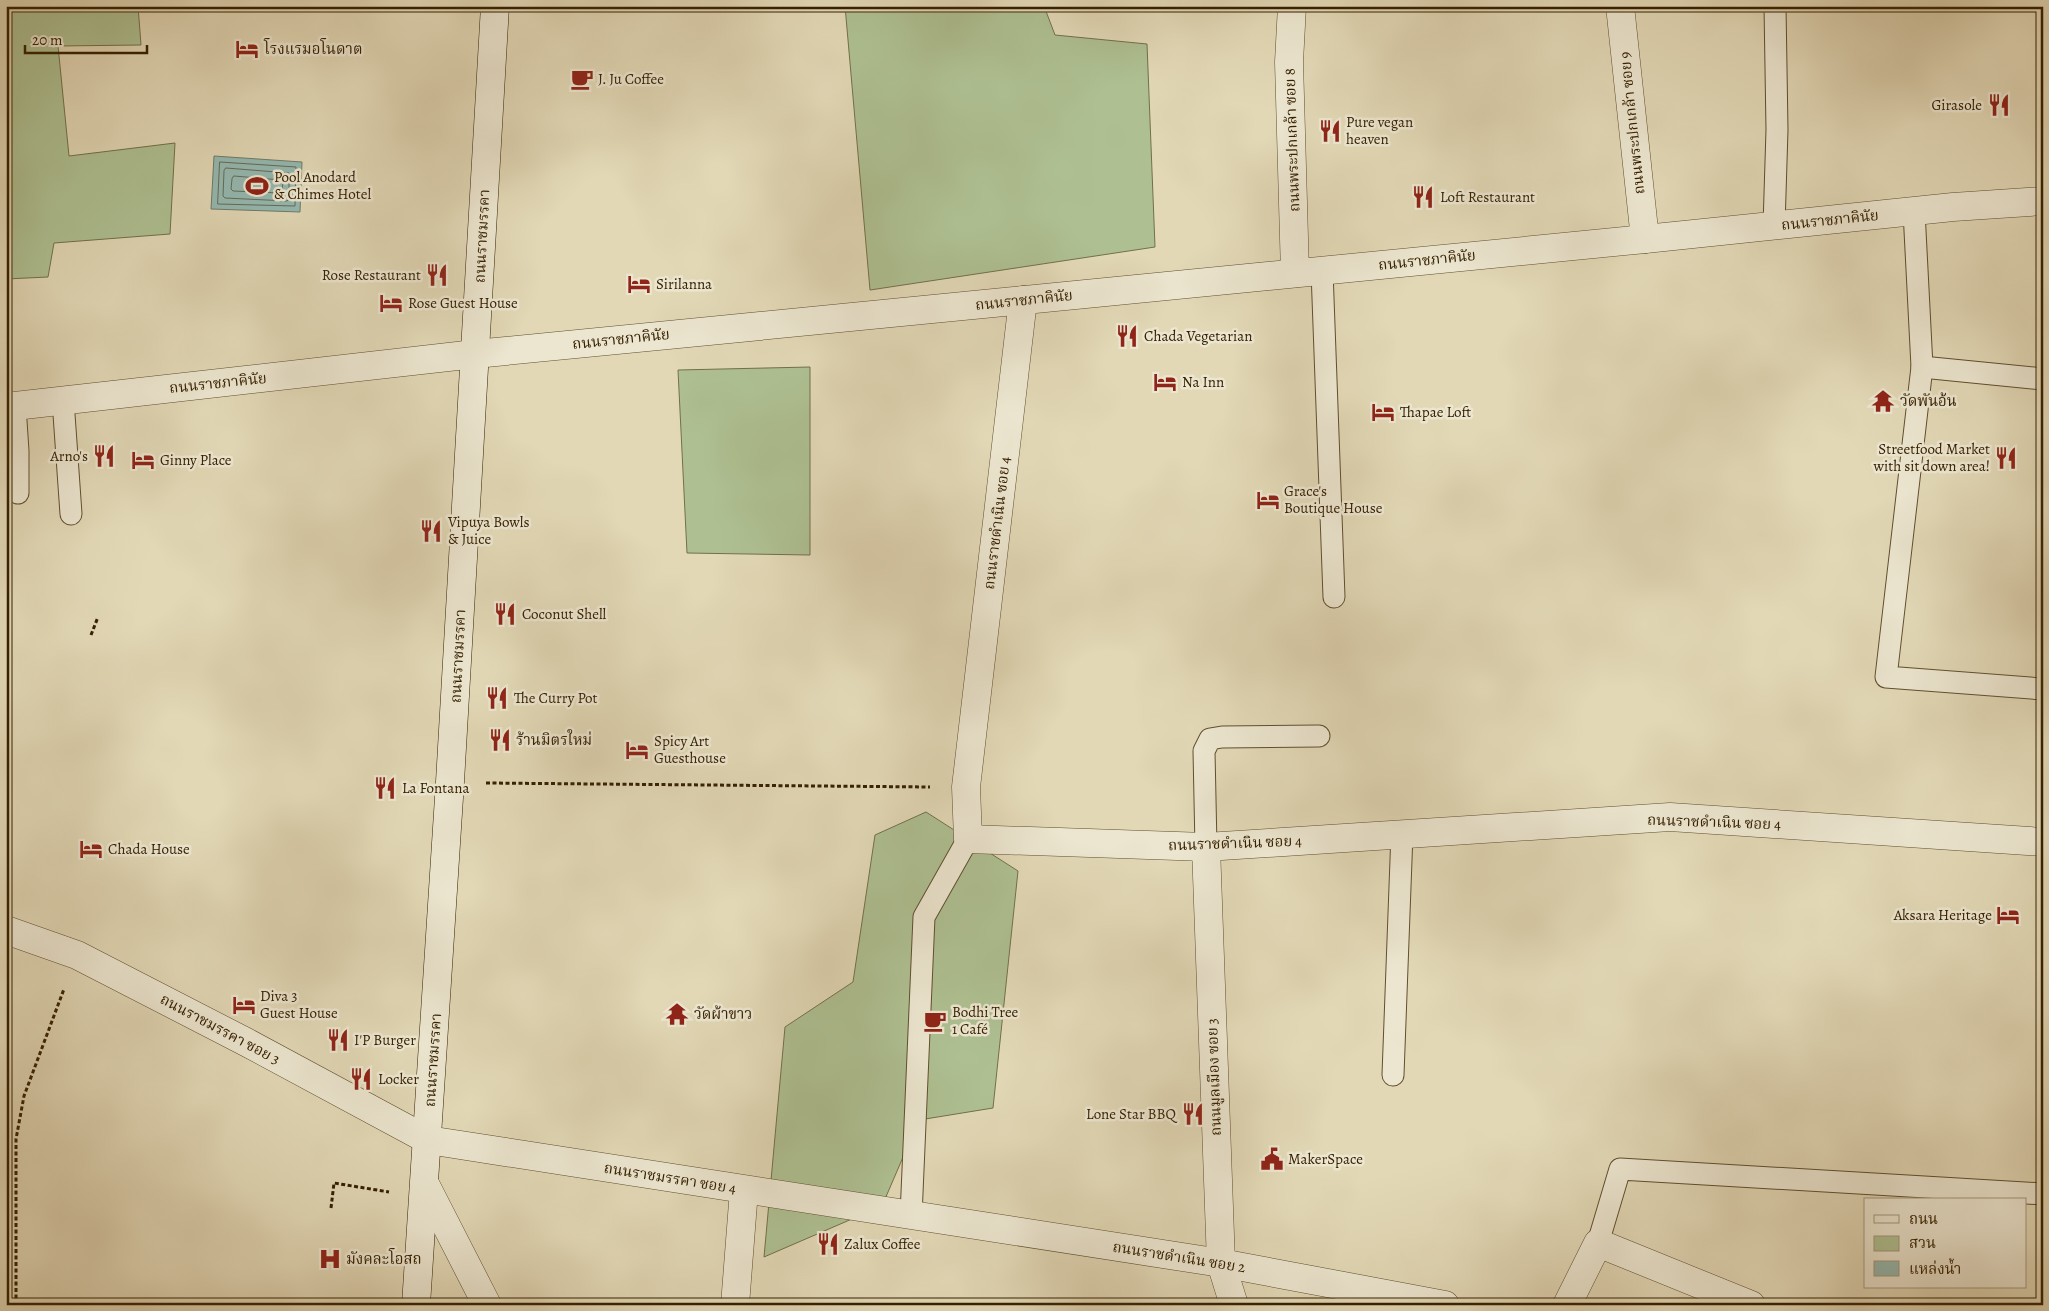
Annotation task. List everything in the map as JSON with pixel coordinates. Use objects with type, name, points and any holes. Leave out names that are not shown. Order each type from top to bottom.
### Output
[{"type":"street","name":"ถนนราชมรรคา","points":[[416,1305],[425,1191],[450,782],[495,6]]},
{"type":"street","name":"ถนนพระปกเกล้า ซอย 8","points":[[1292,6],[1289,62],[1295,273]]},
{"type":"street","name":"ถนนพระปกเกล้า ซอย 9","points":[[1620,6],[1645,240]]},
{"type":"street","name":"ถนนราชภาคินัย","points":[[11,406],[475,354],[1645,240],[1914,211],[2043,201]]},
{"type":"street","name":"ถนนราชดำเนิน ซอย 4","points":[[1023,300],[966,787],[968,839],[1206,847],[1670,817],[2043,842]]},
{"type":"street","name":"ถนนมูลเมือง ซอย 3","points":[[1206,847],[1221,1263],[1234,1305]]},
{"type":"street","name":"ถนนราชมรรคา ซอย 3","points":[[6,930],[77,955],[246,1042],[428,1140]]},
{"type":"street","name":"ถนนราชมรรคา ซอย 4","points":[[428,1140],[912,1216]]},
{"type":"street","points":[[735,1305],[744,1190]]},
{"type":"street","points":[[425,1191],[487,1305]]},
{"type":"street","name":"ถนนราชดำเนิน ซอย 2","points":[[912,1216],[1221,1263],[1446,1305]]},
{"type":"street","points":[[1568,1305],[1598,1243],[1751,1305]]},
{"type":"lane","points":[[1774,226],[1777,130],[1776,6]]},
{"type":"lane","points":[[1914,211],[1922,366],[1886,677],[2043,689]]},
{"type":"lane","points":[[1322,271],[1334,597]]},
{"type":"lane","points":[[1922,366],[2043,380]]},
{"type":"lane","points":[[63,400],[71,514]]},
{"type":"lane","points":[[11,406],[18,451],[18,494]]},
{"type":"lane","points":[[1206,847],[1204,751],[1210,739],[1222,737],[1319,736]]},
{"type":"lane","points":[[1393,1075],[1402,833]]},
{"type":"lane","points":[[912,1216],[924,917],[968,839]]},
{"type":"lane","points":[[1598,1243],[1620,1169],[2043,1194]]},
{"type":"path","points":[[91,635],[98,617]]},
{"type":"path","points":[[450,782],[966,787]]},
{"type":"path","points":[[16,1305],[17,1131],[24,1096],[77,955]]},
{"type":"path","points":[[331,1208],[334,1183],[425,1191]]},
{"type":"green space","points":[[6,6],[138,6],[141,45],[58,46],[69,156],[175,143],[170,234],[54,243],[48,277],[6,279]]},
{"type":"green space","points":[[845,6],[1044,6],[1055,35],[1147,44],[1155,247],[870,290]]},
{"type":"green space","points":[[810,367],[810,555],[687,553],[678,370]]},
{"type":"green space","points":[[926,812],[1018,871],[993,1108],[919,1120],[882,1206],[764,1257],[785,1027],[853,982],[875,835]]},
{"type":"water","name":"Pool Anodard & Chimes Hotel","points":[[214,156],[302,162],[300,212],[211,209]]},
{"type":"place","name":"โรงแรมอโนดาต","points":[[247,49]]},
{"type":"place","name":"J. Ju Coffee","points":[[582,79]]},
{"type":"place","name":"Girasole","points":[[1999,105]]},
{"type":"place","name":"Pure vegan heaven","points":[[1330,131]]},
{"type":"place","name":"Pool Anodard & Chimes Hotel","points":[[257,186]]},
{"type":"place","name":"Loft Restaurant","points":[[1423,197]]},
{"type":"place","name":"Rose Restaurant","points":[[437,275]]},
{"type":"place","name":"Sirilanna","points":[[639,284]]},
{"type":"place","name":"Rose Guest House","points":[[391,303]]},
{"type":"place","name":"Chada Vegetarian","points":[[1127,336]]},
{"type":"place","name":"Na Inn","points":[[1165,382]]},
{"type":"place","name":"วัดพันอ้น","points":[[1883,401]]},
{"type":"place","name":"Thapae Loft","points":[[1383,412]]},
{"type":"place","name":"Arno's","points":[[104,456]]},
{"type":"place","name":"Streetfood Market with sit down area!","points":[[2006,458]]},
{"type":"place","name":"Ginny Place","points":[[143,460]]},
{"type":"place","name":"Grace's Boutique House","points":[[1268,500]]},
{"type":"place","name":"Vipuya Bowls & Juice","points":[[431,531]]},
{"type":"place","name":"Coconut Shell","points":[[505,614]]},
{"type":"place","name":"The Curry Pot","points":[[497,698]]},
{"type":"place","name":"ร้านมิตรใหม่","points":[[500,740]]},
{"type":"place","name":"Spicy Art Guesthouse","points":[[637,750]]},
{"type":"place","name":"La Fontana","points":[[385,788]]},
{"type":"place","name":"Chada House","points":[[91,849]]},
{"type":"place","name":"Aksara Heritage","points":[[2008,915]]},
{"type":"place","name":"Diva 3 Guest House","points":[[244,1005]]},
{"type":"place","name":"วัดผ้าขาว","points":[[677,1014]]},
{"type":"place","name":"Bodhi Tree 1 Café","points":[[935,1021]]},
{"type":"place","name":"I'P Burger","points":[[338,1040]]},
{"type":"place","name":"Locker","points":[[361,1079]]},
{"type":"place","name":"Lone Star BBQ","points":[[1193,1114]]},
{"type":"place","name":"MakerSpace","points":[[1272,1159]]},
{"type":"place","name":"Zalux Coffee","points":[[828,1244]]},
{"type":"place","name":"มังคละโอสถ","points":[[330,1259]]}]
